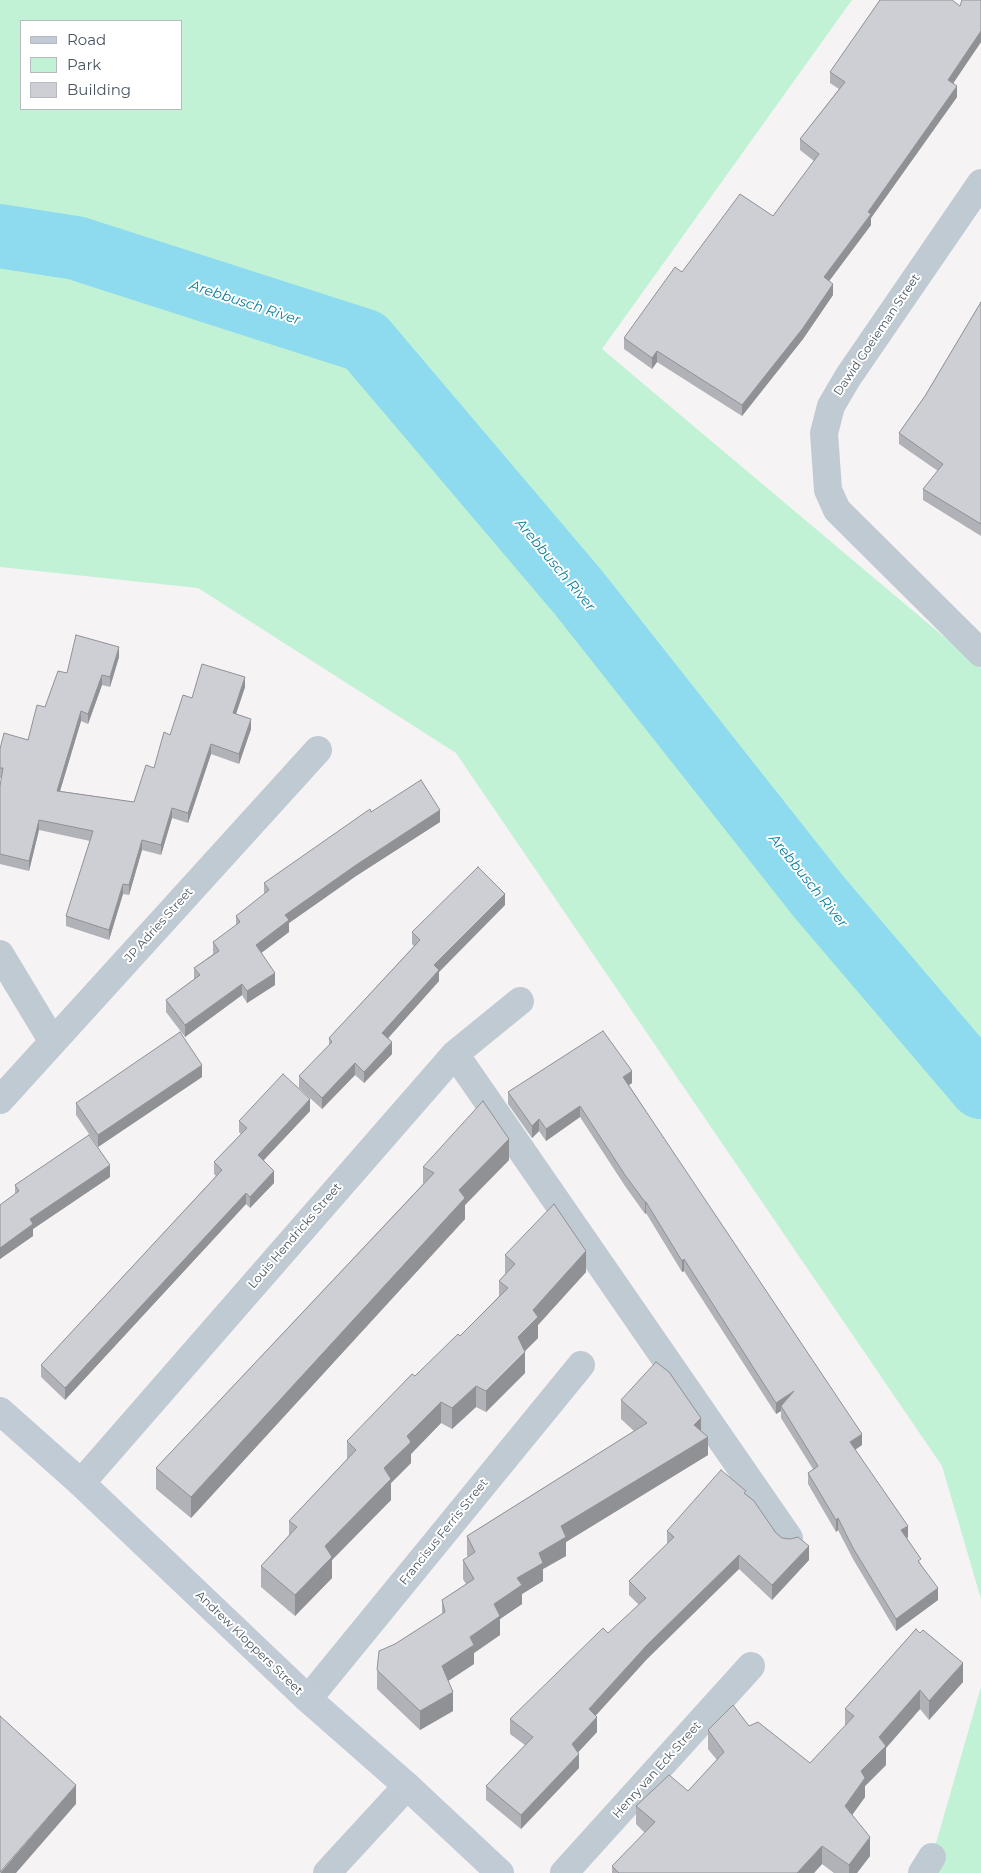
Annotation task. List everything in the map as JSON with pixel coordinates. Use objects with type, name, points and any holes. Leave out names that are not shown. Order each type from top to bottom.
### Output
[{"type":"street","name":"Dawid Goeieman Street","points":[[981,183],[848,377],[831,406],[824,433],[828,490],[837,510],[981,653]]},
{"type":"street","name":"JP Adries Street","points":[[0,1100],[318,750]]},
{"type":"street","points":[[0,954],[53,1042]]},
{"type":"street","name":"Louis Hendricks Street","points":[[81,1483],[455,1054],[520,1001]]},
{"type":"street","points":[[455,1054],[789,1538]]},
{"type":"street","name":"Francisus Ferris Street","points":[[308,1699],[581,1365]]},
{"type":"street","name":"Andrew Kloppers Street","points":[[0,1411],[81,1483],[308,1699],[407,1786],[500,1873]]},
{"type":"street","name":"Henry van Eck Street","points":[[564,1873],[750,1666]]},
{"type":"street","points":[[327,1873],[407,1786]]},
{"type":"green space","points":[[0,0],[852,0],[602,349],[981,668],[981,1599],[942,1466],[456,753],[198,588],[0,567]]},
{"type":"green space","points":[[981,1687],[981,1873],[922,1873],[932,1857]]},
{"type":"building","points":[[880,0],[952,0],[960,6],[962,0],[981,0],[981,31],[948,80],[957,86],[868,212],[871,214],[824,277],[833,284],[803,328],[742,405],[657,351],[652,358],[624,338],[675,267],[682,272],[740,194],[773,216],[819,154],[800,139],[845,82],[830,72]]},
{"type":"building","points":[[981,302],[981,524],[923,489],[943,464],[899,433],[925,396]]},
{"type":"building","points":[[76,635],[119,647],[110,677],[102,675],[88,714],[81,711],[57,791],[134,802],[146,765],[154,768],[164,732],[170,735],[183,695],[192,698],[202,664],[245,677],[233,713],[251,719],[239,754],[211,744],[188,813],[172,808],[161,845],[142,840],[129,885],[123,884],[109,930],[66,916],[93,831],[39,820],[29,861],[0,854],[0,786],[3,768],[0,768],[0,749],[4,733],[28,740],[37,705],[45,707],[58,671],[67,673]]},
{"type":"building","points":[[421,780],[440,810],[356,865],[285,915],[289,920],[256,945],[275,973],[247,991],[242,984],[185,1025],[166,1000],[200,975],[194,968],[219,951],[213,942],[240,922],[236,916],[269,890],[264,883],[370,809],[371,812]]},
{"type":"building","points":[[478,867],[505,894],[434,965],[439,970],[382,1033],[392,1042],[364,1072],[355,1063],[322,1098],[299,1076],[332,1042],[329,1038],[420,940],[412,932]]},
{"type":"building","points":[[603,1031],[632,1071],[623,1077],[862,1434],[850,1442],[908,1526],[901,1530],[921,1559],[918,1561],[938,1588],[896,1619],[853,1548],[838,1518],[836,1520],[808,1473],[818,1466],[781,1406],[794,1391],[776,1403],[684,1259],[682,1261],[646,1202],[625,1175],[580,1106],[546,1129],[539,1119],[532,1126],[508,1092]]},
{"type":"building","points":[[180,1032],[202,1065],[98,1135],[76,1103]]},
{"type":"building","points":[[283,1074],[310,1099],[258,1155],[274,1171],[250,1197],[246,1193],[65,1388],[41,1365],[222,1170],[214,1162],[247,1128],[239,1121]]},
{"type":"building","points":[[483,1101],[509,1139],[459,1190],[465,1198],[191,1497],[156,1468],[434,1173],[423,1167]]},
{"type":"building","points":[[89,1135],[110,1165],[30,1219],[33,1224],[0,1248],[0,1205],[19,1191],[15,1185]]},
{"type":"building","points":[[554,1204],[586,1251],[533,1310],[538,1317],[518,1337],[525,1352],[486,1391],[476,1386],[452,1408],[441,1402],[407,1436],[411,1442],[384,1468],[391,1479],[325,1546],[332,1557],[295,1595],[261,1566],[297,1527],[289,1521],[356,1450],[347,1441],[412,1374],[415,1376],[458,1334],[460,1336],[508,1288],[499,1281],[515,1264],[505,1255]]},
{"type":"building","points":[[656,1362],[669,1372],[701,1418],[694,1425],[708,1437],[561,1526],[566,1537],[539,1553],[543,1563],[517,1578],[522,1585],[494,1604],[500,1616],[470,1637],[474,1645],[442,1666],[453,1692],[420,1711],[377,1670],[379,1651],[395,1644],[445,1612],[442,1600],[474,1579],[463,1560],[475,1552],[467,1536],[647,1423],[621,1400]]},
{"type":"building","points":[[721,1470],[746,1491],[744,1493],[754,1501],[776,1533],[782,1538],[798,1537],[809,1546],[772,1585],[739,1555],[647,1645],[589,1709],[597,1717],[572,1744],[579,1754],[521,1815],[486,1786],[533,1737],[510,1719],[603,1628],[608,1633],[646,1598],[629,1581],[674,1537],[667,1531]]},
{"type":"building","points":[[916,1629],[920,1633],[923,1630],[963,1663],[929,1701],[920,1690],[879,1737],[886,1746],[861,1771],[865,1778],[845,1806],[870,1837],[849,1865],[822,1846],[797,1873],[619,1873],[612,1866],[655,1822],[636,1806],[669,1775],[688,1791],[724,1752],[708,1730],[733,1705],[749,1726],[758,1722],[810,1763],[854,1716],[845,1709]]},
{"type":"building","points":[[0,1716],[76,1785],[0,1872]]},
{"type":"waterway","name":"Arebbusch River","points":[[0,236],[76,248],[365,341],[578,592],[819,897],[981,1087]]}]
